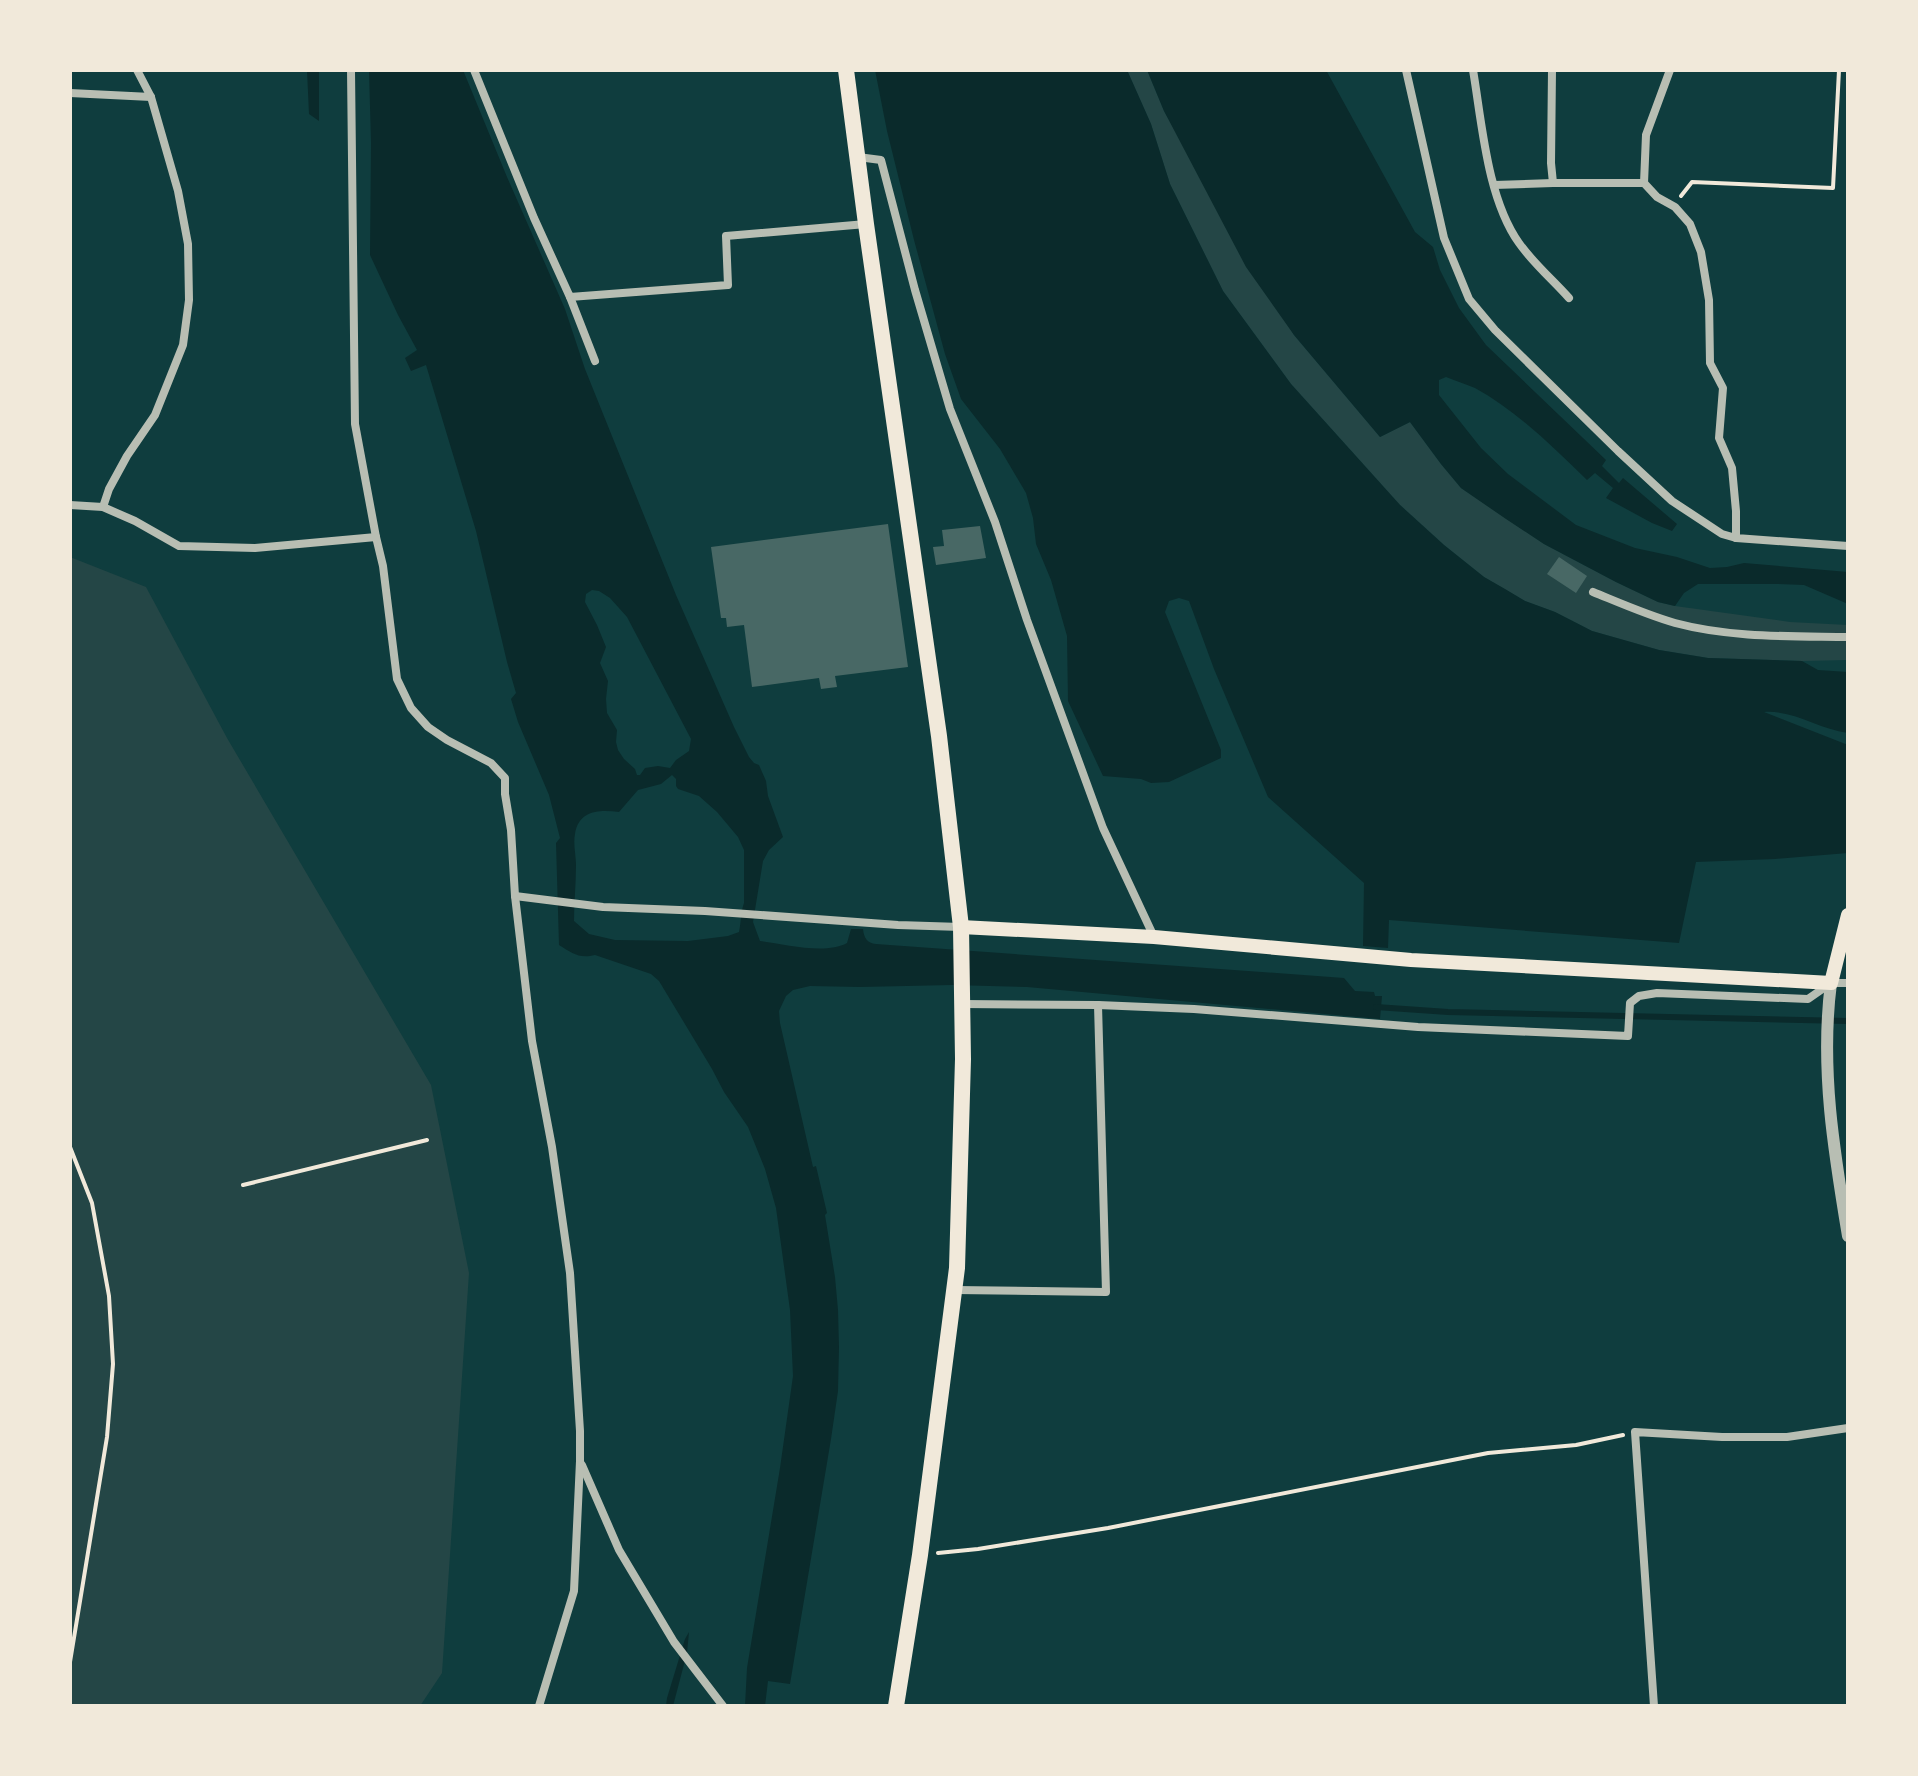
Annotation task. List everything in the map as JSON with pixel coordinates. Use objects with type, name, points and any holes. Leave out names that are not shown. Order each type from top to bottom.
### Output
[{"type":"main road","points":[[846,70],[939,736],[962,933],[963,1059],[957,1268],[920,1555],[896,1706]]},
{"type":"main road","points":[[962,933],[1154,937],[1411,960],[1831,979],[1848,915]]},
{"type":"street","points":[[103,507],[127,456],[155,415],[183,345],[189,300],[188,244],[178,191],[151,97],[137,70]]},
{"type":"street","points":[[351,70],[355,424],[383,566],[397,679],[411,708],[428,727],[491,763],[505,778],[532,1041],[552,1147],[570,1273],[580,1461],[574,1591],[539,1706]]},
{"type":"street","points":[[474,70],[595,361]]},
{"type":"street","points":[[1406,70],[1444,238],[1469,299],[1495,330],[1672,501],[1722,534],[1736,538],[1848,546]]},
{"type":"street","points":[[1473,70],[1501,211],[1519,243],[1569,298]]},
{"type":"street","points":[[1552,70],[1553,183]]},
{"type":"street","points":[[1670,70],[1646,135],[1644,183],[1657,197],[1675,207],[1690,224],[1701,252],[1709,300],[1710,363],[1723,388],[1719,438],[1732,468],[1736,538]]},
{"type":"street","points":[[70,93],[151,97]]},
{"type":"street","points":[[857,156],[881,160],[950,409],[995,522],[1027,620],[1103,828],[1154,937]]},
{"type":"street","points":[[1494,185],[1644,183]]},
{"type":"street","points":[[570,297],[728,285],[726,236],[866,224]]},
{"type":"street","points":[[70,505],[103,507],[179,546],[255,548],[376,537]]},
{"type":"street","points":[[1593,592],[1664,619],[1724,632],[1761,636],[1848,637]]},
{"type":"street","points":[[515,896],[603,907],[705,911],[962,933]]},
{"type":"street","points":[[1831,979],[1848,983]]},
{"type":"street","points":[[962,997],[1194,1009],[1418,1027],[1628,1036],[1630,1003],[1639,996],[1657,993],[1808,999],[1831,979]]},
{"type":"street","points":[[1831,979],[1826,1031],[1832,1142],[1848,1236]]},
{"type":"street","points":[[954,1290],[1106,1292],[1098,1005]]},
{"type":"street","points":[[1654,1706],[1635,1432],[1787,1437],[1848,1428]]},
{"type":"street","points":[[580,1461],[619,1550],[637,1582],[674,1642],[722,1704]]},
{"type":"path","points":[[1675,207],[1692,182],[1833,188],[1839,70]]},
{"type":"path","points":[[243,1185],[427,1140]]},
{"type":"path","points":[[70,1147],[92,1203],[109,1296],[113,1364],[105,1451],[70,1662]]},
{"type":"path","points":[[920,1555],[1108,1528],[1488,1453],[1576,1445],[1635,1432]]},
{"type":"shaded area","points":[[307,70],[319,70],[319,121],[309,114]]},
{"type":"shaded area","points":[[369,70],[463,70],[565,309],[585,369],[676,595],[734,727],[766,781],[768,796],[783,837],[769,850],[763,861],[753,922],[760,941],[804,948],[828,948],[847,943],[851,929],[863,929],[866,940],[876,944],[1344,978],[1355,991],[1374,992],[1375,996],[1382,996],[1380,1019],[1027,987],[810,986],[793,990],[786,996],[779,1011],[780,1023],[813,1167],[816,1166],[827,1213],[838,1310],[838,1391],[790,1684],[768,1681],[765,1706],[745,1706],[747,1668],[793,1376],[790,1310],[776,1208],[748,1127],[659,981],[651,974],[595,955],[576,954],[559,945],[556,843],[560,838],[549,795],[511,699],[516,693],[476,531],[426,365],[411,371],[405,358],[417,350],[370,255]],"holes":[[[592,590],[610,598],[627,617],[691,739],[689,751],[670,768],[645,768],[637,775],[618,750],[617,730],[607,713],[608,681],[600,663],[606,647],[585,602],[586,594]],[[672,775],[678,789],[699,796],[717,812],[738,837],[744,850],[744,903],[739,932],[688,941],[615,940],[589,934],[574,921],[574,842],[577,826],[592,813],[619,812],[638,790],[661,784]]]},
{"type":"shaded area","points":[[875,70],[1127,70],[1151,124],[1170,184],[1223,291],[1291,384],[1400,505],[1444,545],[1484,577],[1525,601],[1592,631],[1659,650],[1708,658],[1802,661],[1818,670],[1848,672],[1848,733],[1786,714],[1764,712],[1848,745],[1848,853],[1696,862],[1679,943],[1389,920],[1388,948],[1363,946],[1364,883],[1268,797],[1189,601],[1179,598],[1169,601],[1165,612],[1221,750],[1221,758],[1169,782],[1151,783],[1141,779],[1103,776],[1068,701],[1067,636],[1051,580],[1036,544],[1026,493],[1000,449],[961,399],[945,354],[887,131]]},
{"type":"shaded area","points":[[1127,70],[1147,70],[1164,111],[1294,335],[1380,437],[1410,422],[1461,488],[1544,544],[1658,602],[1790,622],[1848,625],[1848,660],[1708,658],[1659,650],[1592,631],[1525,601],[1484,577],[1444,545],[1400,505],[1291,384],[1223,291],[1170,184],[1151,124]]},
{"type":"shaded area","points":[[1147,70],[1326,70],[1415,232],[1433,247],[1440,270],[1459,308],[1486,345],[1606,460],[1602,466],[1619,483],[1623,478],[1677,524],[1672,531],[1606,498],[1613,488],[1595,473],[1587,480],[1505,407],[1472,387],[1446,377],[1439,380],[1439,395],[1481,448],[1508,474],[1576,525],[1635,548],[1710,568],[1744,563],[1848,572],[1848,604],[1804,585],[1777,584],[1698,584],[1684,593],[1675,606],[1658,602],[1544,544],[1461,488],[1410,422],[1380,437],[1294,335],[1246,267],[1164,111]]},
{"type":"shaded area","points":[[70,557],[146,587],[227,738],[431,1085],[469,1273],[442,1673],[420,1706],[70,1706]]},
{"type":"shaded area","points":[[689,1632],[687,1653],[673,1706],[666,1706],[685,1639]]},
{"type":"building","points":[[888,524],[908,667],[835,676],[837,687],[821,689],[819,678],[752,687],[744,625],[727,627],[726,618],[721,618],[711,547]]},
{"type":"building","points":[[980,526],[986,558],[936,565],[933,547],[944,546],[942,530]]},
{"type":"building","points":[[1559,557],[1587,576],[1576,593],[1547,574]]},
{"type":"waterway","points":[[1376,1007],[1448,1012],[1848,1021]]}]
